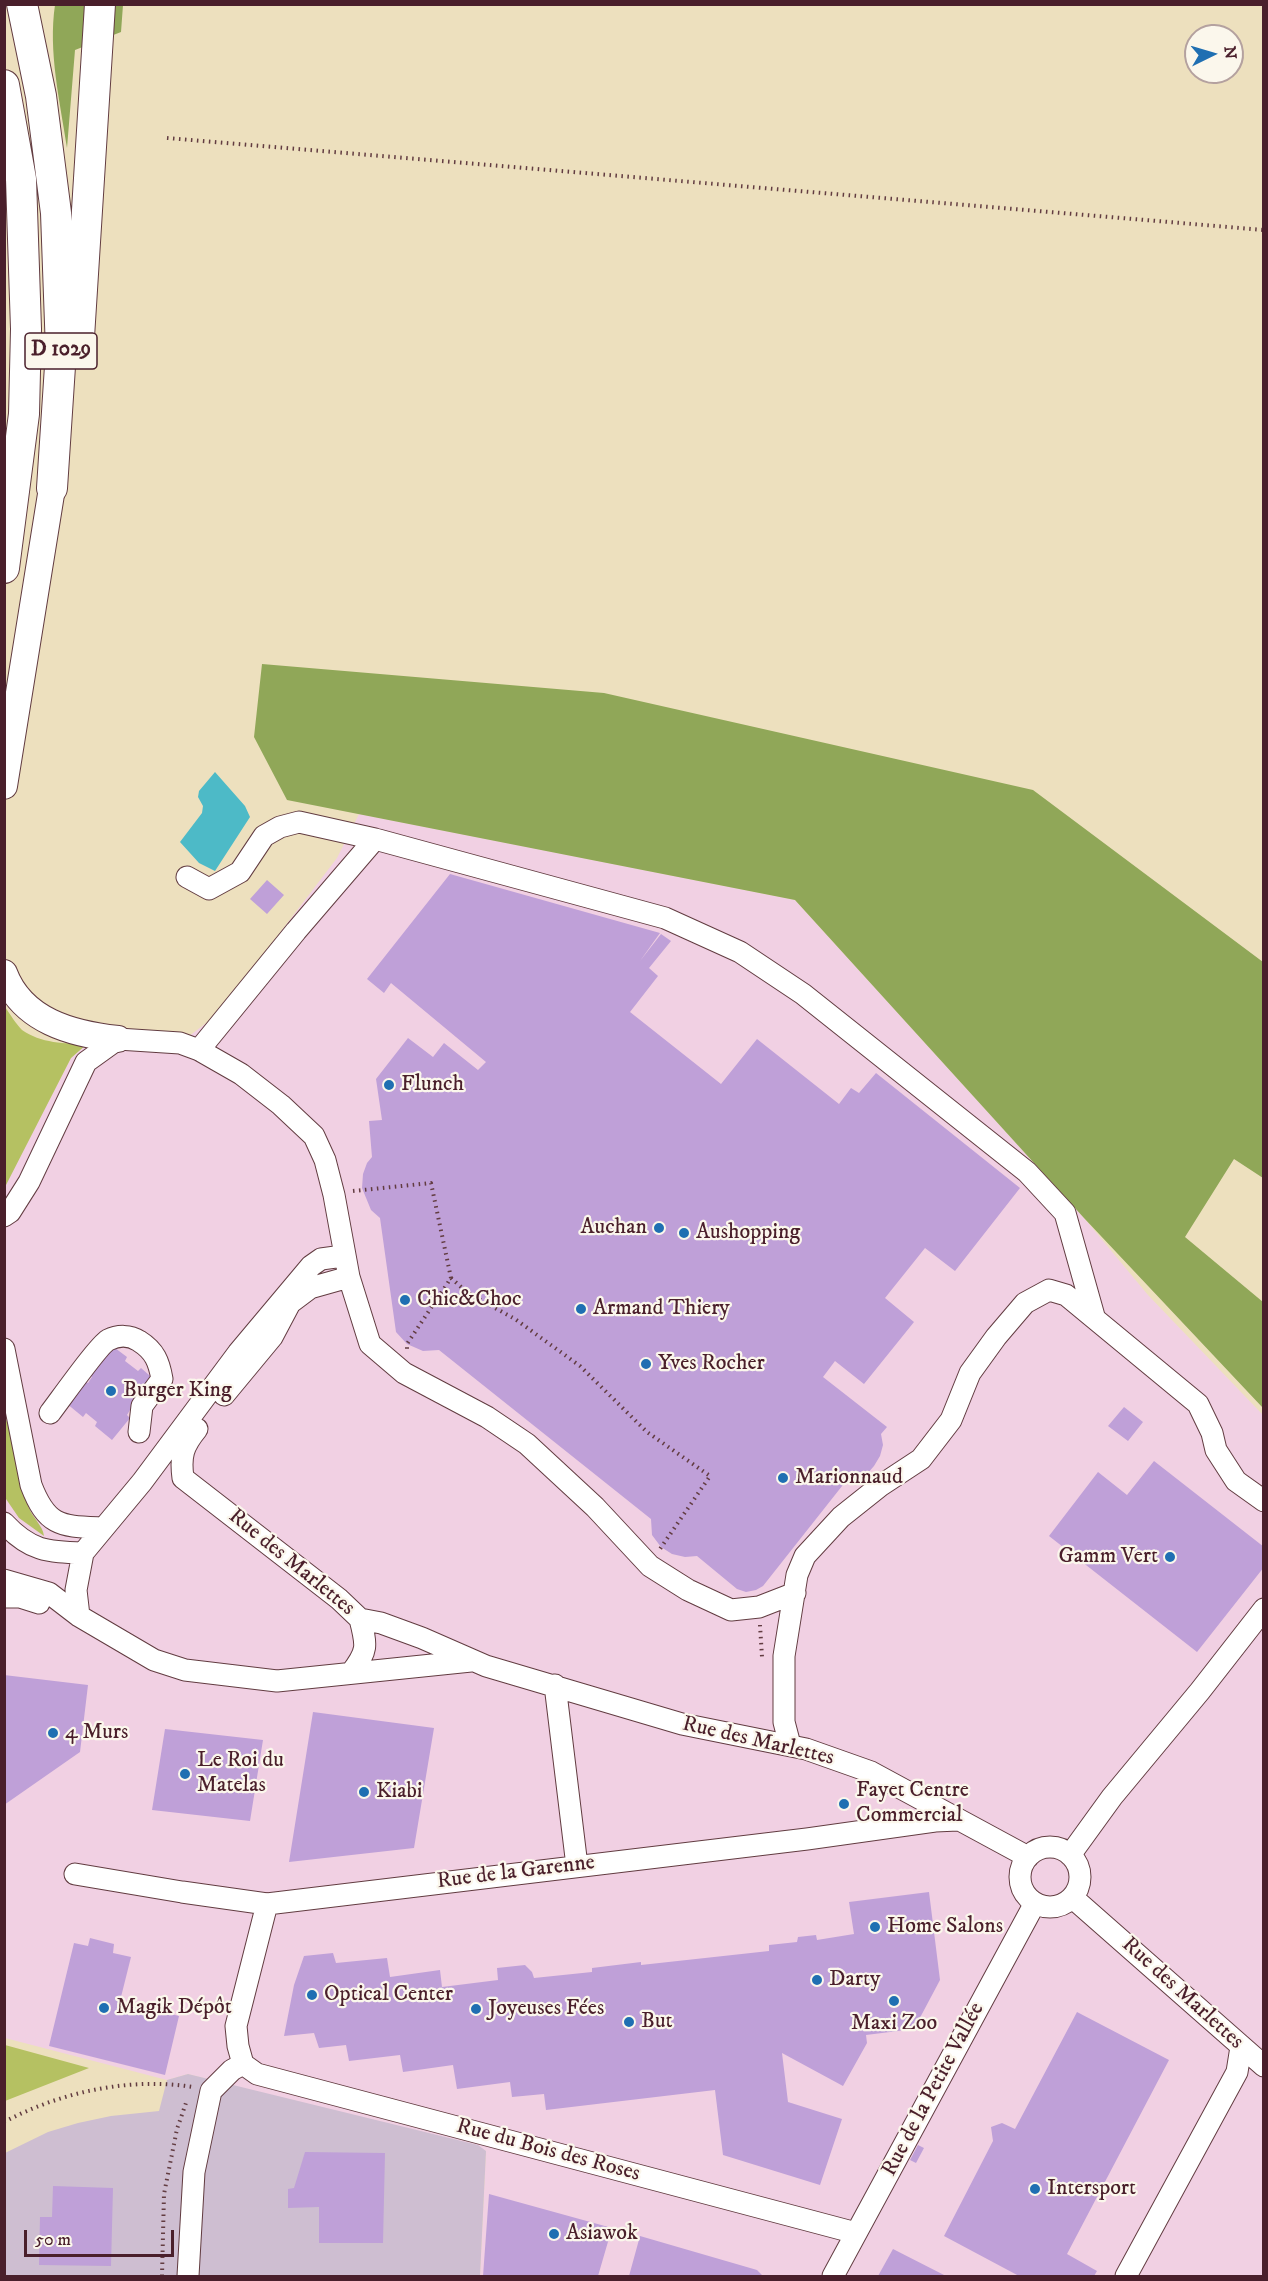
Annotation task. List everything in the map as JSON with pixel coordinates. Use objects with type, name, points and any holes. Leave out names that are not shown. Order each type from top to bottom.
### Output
[{"type":"highway","name":"D 1029","points":[[22,4],[41,96],[56,213],[61,351],[52,488]]},
{"type":"highway","points":[[52,488],[78,354],[100,4]]},
{"type":"highway","name":"D 1029","points":[[4,85],[21,179],[26,329],[24,414],[4,568]]},
{"type":"main road","points":[[4,786],[52,488]]},
{"type":"main road","points":[[4,973],[15,992],[43,1019],[53,1025],[86,1034],[118,1039]]},
{"type":"street","points":[[187,878],[209,889],[240,872],[264,836],[280,827],[299,822],[375,840],[665,918],[740,952],[803,994],[1027,1172],[1065,1213],[1094,1316]]},
{"type":"street","points":[[199,1050],[296,931],[375,840]]},
{"type":"street","points":[[4,1216],[10,1212],[29,1182],[86,1062],[118,1039],[180,1042],[199,1050],[241,1074],[281,1105],[314,1136],[325,1160],[334,1195],[343,1256],[370,1344],[404,1372],[487,1417],[527,1444],[595,1507],[650,1566],[688,1590],[731,1610],[759,1607],[795,1593]]},
{"type":"street","points":[[79,1616],[76,1590],[82,1552],[142,1482],[238,1353],[312,1266],[321,1259],[343,1256]]},
{"type":"street","points":[[142,1482],[163,1476],[183,1478],[181,1461],[187,1441],[272,1337],[290,1303],[310,1288],[349,1277]]},
{"type":"street","points":[[790,1745],[784,1722],[784,1656],[797,1575],[805,1556],[841,1517],[880,1486],[921,1459],[951,1420],[970,1373],[1024,1303],[1049,1290],[1066,1295],[1094,1316],[1198,1404],[1212,1433],[1216,1450],[1236,1481],[1263,1501]]},
{"type":"street","points":[[50,1413],[106,1341],[121,1336],[136,1339],[149,1348],[159,1360],[162,1379],[142,1406],[140,1431]]},
{"type":"street","points":[[4,1348],[30,1485],[38,1503],[48,1516],[65,1526],[102,1528]]},
{"type":"street","name":"Rue des Marlettes","points":[[183,1478],[339,1599],[360,1619],[381,1623],[474,1661],[555,1686],[682,1724],[790,1745],[871,1772],[1028,1857]]},
{"type":"street","points":[[4,1523],[25,1541],[41,1550],[82,1552]]},
{"type":"street","points":[[4,1580],[49,1593],[79,1616]]},
{"type":"street","points":[[4,1597],[20,1597],[79,1616]]},
{"type":"street","points":[[1070,1855],[1112,1797],[1263,1609]]},
{"type":"street","name":"Rue des Marlettes","points":[[79,1616],[154,1660],[185,1670],[277,1681],[474,1661]]},
{"type":"street","points":[[351,1673],[360,1661],[367,1644],[360,1619]]},
{"type":"street","points":[[555,1686],[577,1866]]},
{"type":"street","name":"Rue de la Garenne","points":[[75,1874],[267,1904],[958,1820]]},
{"type":"street","points":[[1044,1848],[1062,1849],[1070,1855],[1076,1862],[1081,1880],[1073,1898],[1055,1908],[1035,1904],[1027,1897],[1020,1877],[1022,1867],[1028,1857],[1044,1848]]},
{"type":"street","name":"Rue des Marlettes","points":[[1073,1898],[1263,2065]]},
{"type":"street","points":[[188,2277],[201,2089],[243,2064],[236,2026],[267,1904]]},
{"type":"street","name":"Rue de la Petite Vallée","points":[[833,2277],[1035,1904]]},
{"type":"street","points":[[1125,2277],[1237,2072],[1241,2047]]},
{"type":"street","name":"Rue du Bois des Roses","points":[[243,2064],[258,2074],[856,2233]]},
{"type":"street","points":[[1237,2072],[1263,2065]]},
{"type":"path","points":[[167,138],[1263,230]]},
{"type":"path","points":[[363,1188],[430,1183],[451,1278],[468,1293],[515,1319],[580,1366],[647,1432],[711,1476],[661,1547]]},
{"type":"path","points":[[407,1344],[451,1278]]},
{"type":"path","points":[[4,2122],[45,2103],[96,2090],[160,2084],[201,2089],[177,2129],[164,2194],[162,2277]]},
{"type":"shaded area","points":[[359,814],[795,900],[1084,1218],[1148,1295],[1263,1415],[1263,2276],[480,2276],[486,2151],[188,2074],[167,2080],[5,2038],[4,1187],[71,1058],[87,1044],[180,1043],[218,1014],[337,858]]},
{"type":"shaded area","points":[[188,2074],[478,2145],[486,2151],[480,2276],[5,2276],[5,2153],[48,2132],[78,2123],[111,2116],[159,2111],[167,2080]]},
{"type":"green space","points":[[55,5],[123,5],[121,32],[75,50],[67,148],[54,59]]},
{"type":"green space","points":[[262,664],[604,693],[1033,790],[1263,962],[1263,1178],[1234,1159],[1185,1237],[1263,1302],[1263,1408],[1084,1218],[795,900],[287,800],[254,737]]},
{"type":"green space","points":[[5,1007],[22,1030],[37,1038],[53,1042],[87,1044],[71,1058],[5,1187]]},
{"type":"green space","points":[[4,1413],[24,1497],[44,1536],[19,1518],[6,1499]]},
{"type":"green space","points":[[5,2045],[89,2068],[5,2101]]},
{"type":"water","points":[[215,772],[245,806],[250,817],[215,871],[199,863],[180,842],[202,813],[203,806],[198,797],[199,791]]},
{"type":"building","name":"Aushopping","points":[[450,874],[660,933],[640,961],[661,934],[671,941],[649,968],[658,976],[630,1012],[721,1084],[757,1039],[839,1104],[851,1088],[859,1093],[876,1073],[1020,1188],[955,1271],[925,1248],[885,1298],[914,1322],[864,1384],[835,1361],[823,1377],[887,1427],[881,1434],[883,1445],[880,1456],[867,1474],[859,1479],[846,1481],[763,1586],[756,1590],[746,1592],[737,1589],[697,1556],[685,1557],[672,1554],[661,1547],[652,1535],[651,1519],[439,1350],[423,1351],[407,1344],[396,1332],[380,1218],[371,1210],[362,1188],[363,1174],[372,1157],[369,1121],[382,1120],[376,1079],[408,1038],[433,1057],[444,1043],[478,1070],[486,1062],[391,983],[384,993],[367,979]]},
{"type":"building","points":[[267,880],[284,895],[267,914],[250,899]]},
{"type":"building","points":[[111,1345],[127,1357],[125,1361],[138,1371],[141,1368],[157,1382],[133,1413],[130,1410],[127,1415],[130,1418],[112,1440],[95,1426],[97,1422],[86,1413],[83,1417],[66,1403],[84,1380],[88,1383],[92,1377],[89,1374]]},
{"type":"building","points":[[1124,1407],[1143,1422],[1128,1441],[1108,1426]]},
{"type":"building","name":"Gamm Vert","points":[[1154,1461],[1264,1547],[1264,1567],[1197,1652],[1049,1536],[1098,1472],[1127,1495]]},
{"type":"building","points":[[4,1675],[88,1685],[80,1752],[4,1805]]},
{"type":"building","points":[[313,1712],[434,1728],[414,1848],[289,1862]]},
{"type":"building","points":[[165,1729],[263,1740],[250,1821],[152,1810]]},
{"type":"building","points":[[929,1892],[940,1980],[914,2029],[866,2035],[867,2043],[843,2086],[782,2053],[788,2102],[842,2119],[820,2185],[723,2155],[715,2090],[546,2110],[544,2094],[512,2097],[510,2082],[457,2089],[453,2065],[403,2072],[400,2055],[349,2061],[346,2045],[319,2048],[314,2033],[284,2036],[294,1985],[304,1956],[333,1953],[336,1963],[387,1958],[390,1977],[440,1970],[442,1987],[498,1980],[497,1968],[525,1965],[534,1978],[592,1972],[592,1968],[641,1962],[641,1965],[769,1951],[769,1945],[797,1942],[798,1937],[816,1935],[817,1940],[854,1934],[849,1902]]},
{"type":"building","name":"Magik Dépôt","points":[[90,1938],[114,1944],[113,1953],[131,1957],[120,2001],[179,2016],[165,2075],[49,2046],[74,1943],[88,1946]]},
{"type":"building","name":"Intersport","points":[[1077,2012],[1169,2060],[1067,2254],[1097,2271],[1094,2276],[1019,2276],[944,2236],[993,2141],[991,2127],[1002,2123],[1015,2129]]},
{"type":"building","points":[[918,2145],[924,2148],[916,2163],[910,2160]]},
{"type":"building","points":[[305,2152],[385,2153],[383,2243],[319,2243],[319,2207],[288,2208],[288,2189],[294,2188]]},
{"type":"building","points":[[53,2186],[113,2188],[111,2266],[39,2265],[40,2217],[52,2217]]},
{"type":"building","points":[[489,2194],[612,2228],[598,2276],[483,2276]]},
{"type":"building","points":[[640,2236],[757,2270],[763,2276],[629,2276]]},
{"type":"building","points":[[893,2249],[946,2276],[878,2276]]},
{"type":"place","name":"Flunch","points":[[389,1085]]},
{"type":"place","name":"Auchan","points":[[659,1228]]},
{"type":"place","name":"Aushopping","points":[[684,1233]]},
{"type":"place","name":"Chic&Choc","points":[[405,1300]]},
{"type":"place","name":"Armand Thiery","points":[[581,1309]]},
{"type":"place","name":"Yves Rocher","points":[[646,1364]]},
{"type":"place","name":"Burger King","points":[[111,1391]]},
{"type":"place","name":"Marionnaud","points":[[783,1478]]},
{"type":"place","name":"Gamm Vert","points":[[1170,1557]]},
{"type":"place","name":"4 Murs","points":[[53,1733]]},
{"type":"place","name":"Le Roi du Matelas","points":[[185,1774]]},
{"type":"place","name":"Kiabi","points":[[364,1792]]},
{"type":"place","name":"Fayet Centre Commercial","points":[[844,1804]]},
{"type":"place","name":"Home Salons","points":[[875,1927]]},
{"type":"place","name":"Darty","points":[[817,1980]]},
{"type":"place","name":"Optical Center","points":[[312,1995]]},
{"type":"place","name":"Maxi Zoo","points":[[894,2001]]},
{"type":"place","name":"Magik Dépôt","points":[[104,2008]]},
{"type":"place","name":"Joyeuses Fées","points":[[476,2009]]},
{"type":"place","name":"But","points":[[629,2022]]},
{"type":"place","name":"Intersport","points":[[1035,2189]]},
{"type":"place","name":"Asiawok","points":[[554,2234]]}]
